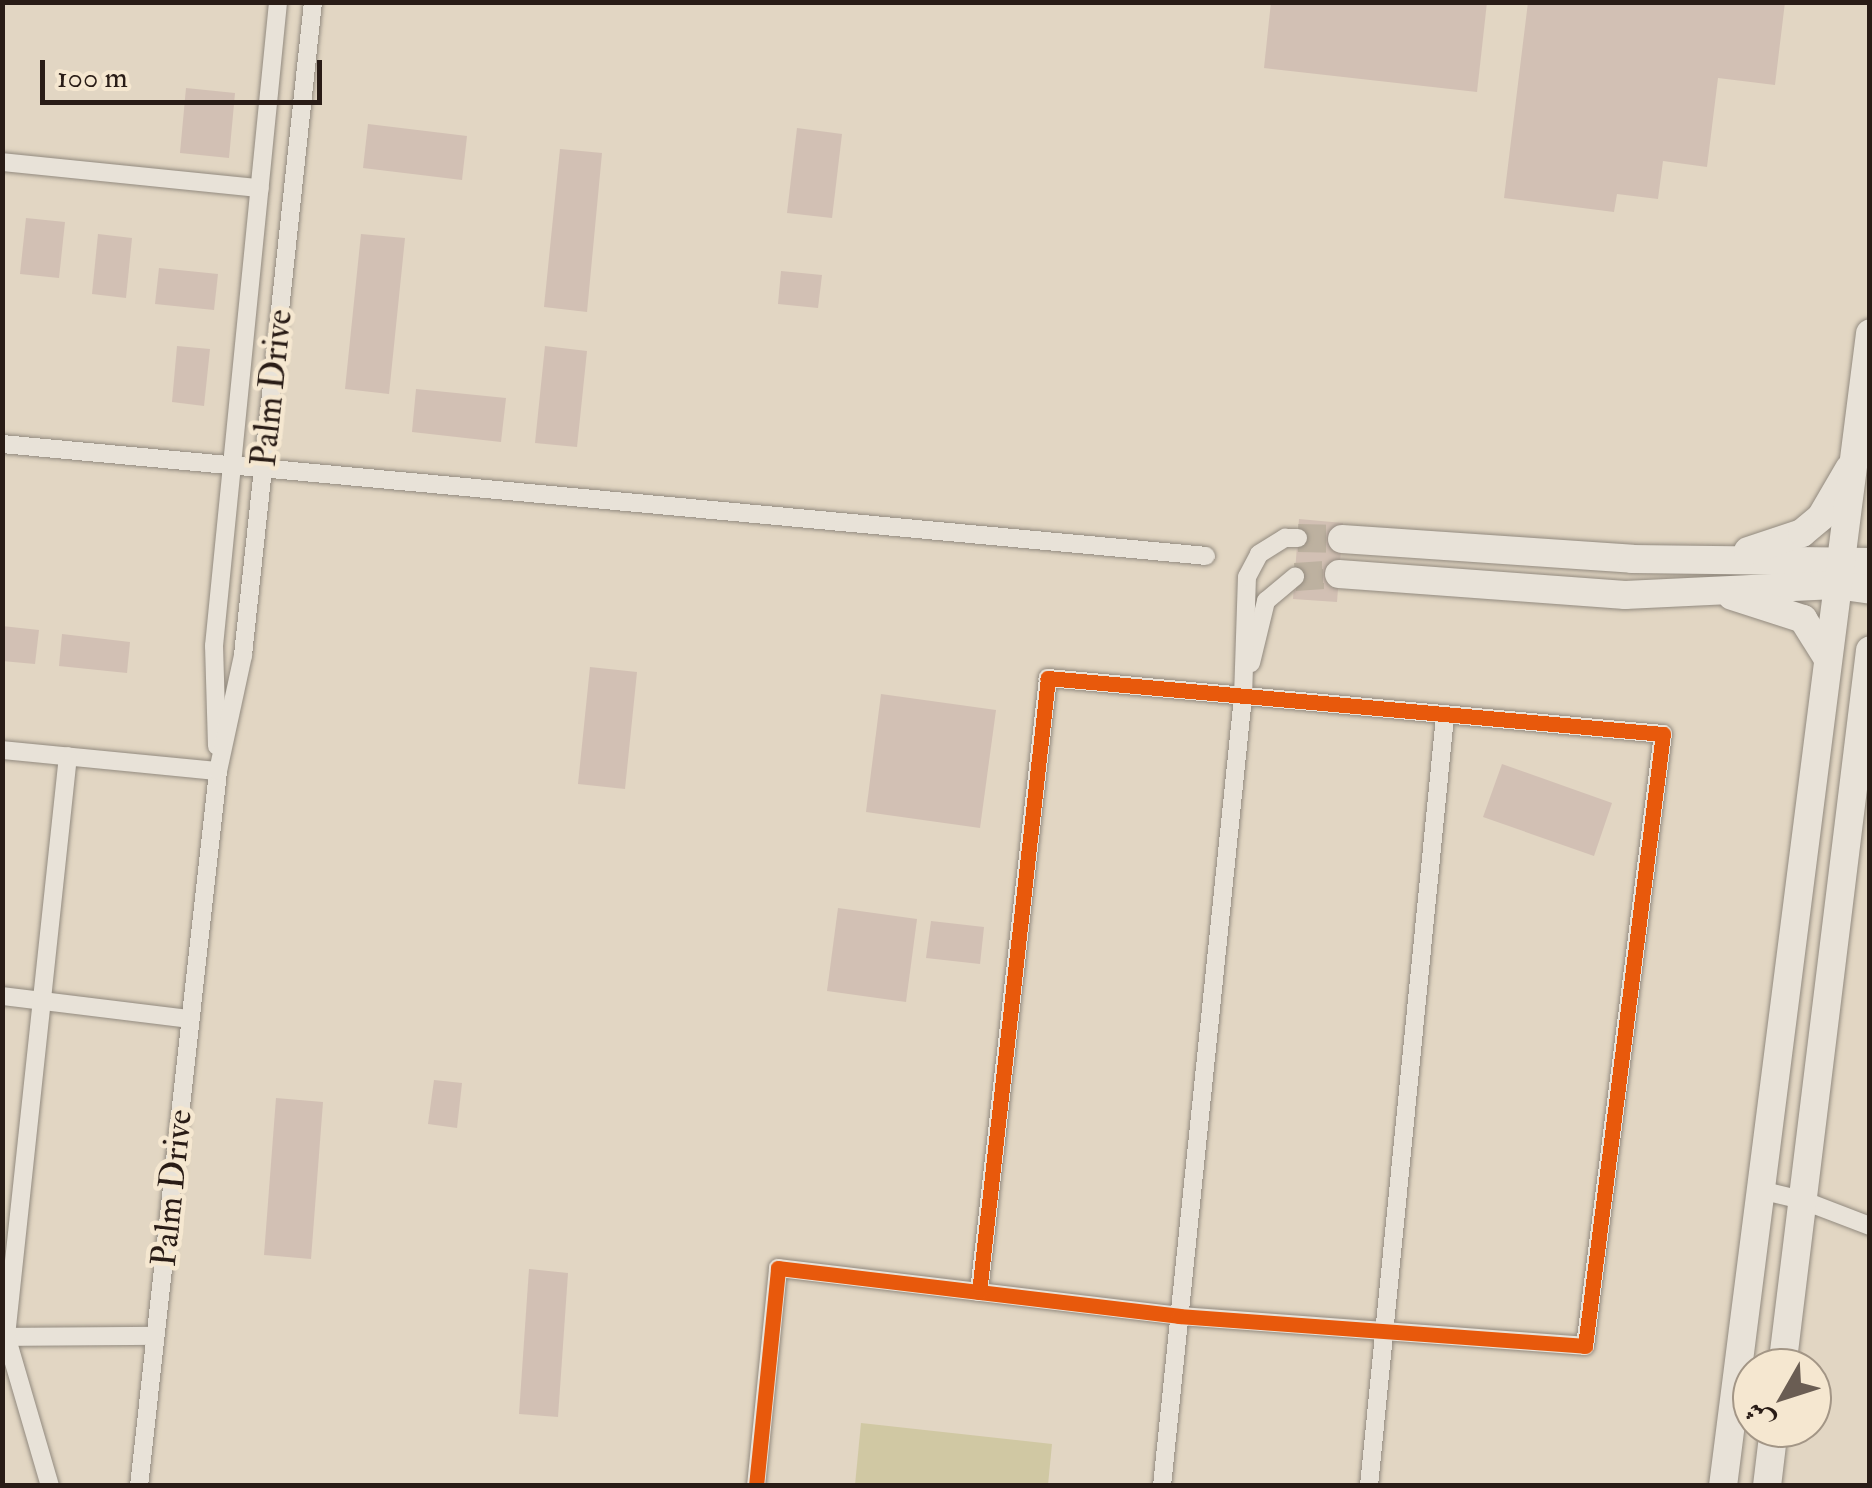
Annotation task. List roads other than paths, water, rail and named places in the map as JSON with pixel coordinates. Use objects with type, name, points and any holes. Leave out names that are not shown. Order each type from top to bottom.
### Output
[{"type":"main road","points":[[1724,1486],[1828,660],[1849,569],[1855,459],[1870,333]]},
{"type":"main road","points":[[1725,559],[1802,534],[1821,517],[1855,459]]},
{"type":"main road","points":[[1342,539],[1632,560],[1725,559],[1849,569],[1870,590]]},
{"type":"main road","points":[[1339,574],[1625,595],[1716,591],[1849,569]]},
{"type":"main road","points":[[1716,591],[1803,619],[1828,660]]},
{"type":"main road","points":[[1784,1348],[1870,650]]},
{"type":"main road","points":[[1858,746],[1870,711]]},
{"type":"main road","points":[[1767,1486],[1772,1448]]},
{"type":"street","name":"Palm Drive","points":[[218,771],[214,646],[278,2]]},
{"type":"street","name":"Palm Drive","points":[[139,1486],[218,771],[243,655],[313,2]]},
{"type":"street","points":[[2,162],[260,188]]},
{"type":"street","points":[[2,444],[1206,556]]},
{"type":"street","points":[[1162,1486],[1243,697],[1247,577],[1258,554],[1285,538],[1298,538]]},
{"type":"street","points":[[1377,577],[1380,543]]},
{"type":"street","points":[[1503,586],[1506,551]]},
{"type":"street","points":[[1243,697],[1266,601],[1295,576]]},
{"type":"street","points":[[756,1486],[778,1268],[978,1292],[1179,1316],[1385,1328],[1586,1346],[1663,734],[1048,678],[978,1292]]},
{"type":"street","points":[[1369,1486],[1445,716]]},
{"type":"street","points":[[2,750],[218,771]]},
{"type":"street","points":[[50,1486],[4,1337],[12,1188],[42,1001],[68,756]]},
{"type":"street","points":[[2,996],[190,1019]]},
{"type":"street","points":[[1760,1190],[1802,1200],[1870,1226]]},
{"type":"street","points":[[4,1337],[155,1336]]},
{"type":"tunnel","points":[[1298,538],[1342,539]]},
{"type":"tunnel","points":[[1295,577],[1339,574]]}]
